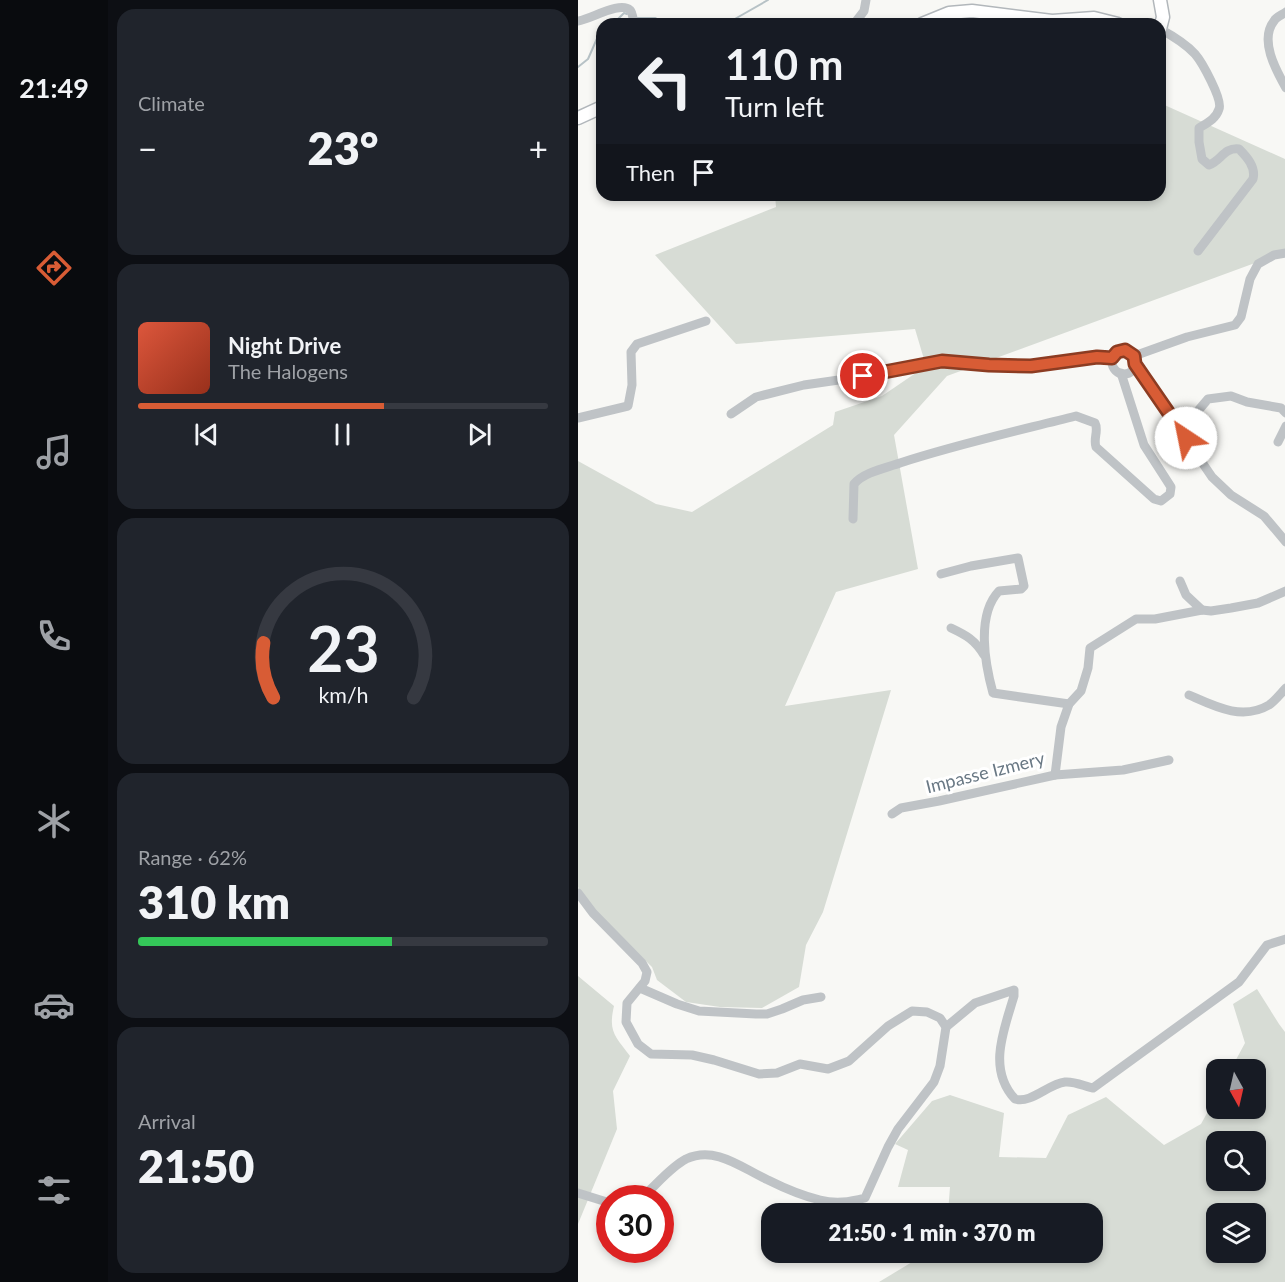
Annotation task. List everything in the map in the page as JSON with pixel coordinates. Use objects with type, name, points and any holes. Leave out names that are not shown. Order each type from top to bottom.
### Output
[{"type":"main road","points":[[1160,0],[1163,18]]},
{"type":"main road","points":[[937,18],[949,13],[972,11],[1028,18]]},
{"type":"main road","points":[[578,118],[596,110]]},
{"type":"street","points":[[859,18],[864,11],[866,0]]},
{"type":"street","points":[[578,21],[590,19],[623,3],[632,13],[633,18]]},
{"type":"street","points":[[1286,12],[1274,20],[1267,38],[1272,57],[1286,88]]},
{"type":"street","points":[[1166,32],[1180,40],[1196,55],[1220,100],[1219,112],[1199,128],[1202,159],[1209,165],[1213,164],[1228,150],[1239,149],[1253,166],[1255,173],[1253,179],[1198,251]]},
{"type":"street","points":[[1135,360],[1187,337],[1235,325],[1241,317],[1250,279],[1258,264],[1274,255],[1286,253]]},
{"type":"street","points":[[578,418],[628,406],[632,385],[631,352],[637,344],[706,321]]},
{"type":"street","points":[[731,414],[756,397],[804,385],[894,372],[942,361],[1031,366],[1097,357],[1112,358],[1121,350],[1129,351],[1212,477],[1231,495],[1264,516],[1286,542]]},
{"type":"street","points":[[853,519],[854,484],[878,470],[941,450],[1076,416],[1095,423],[1097,427],[1096,447],[1154,499],[1161,501],[1170,495],[1171,487],[1144,445],[1121,373],[1112,366],[1112,358]]},
{"type":"street","points":[[1121,373],[1132,371],[1135,360]]},
{"type":"street","points":[[1186,438],[1191,419],[1208,399],[1231,396],[1247,402],[1281,408],[1286,413]]},
{"type":"street","points":[[1278,442],[1286,426]]},
{"type":"street","points":[[941,574],[971,566],[1019,558],[1024,586],[1021,589],[999,591],[994,596],[986,618],[984,655]]},
{"type":"street","points":[[1180,582],[1186,596],[1202,610]]},
{"type":"street","name":"Impasse Izmery","points":[[892,814],[901,808],[1055,775],[1061,726],[1069,704],[1081,691],[1090,648],[1136,619],[1155,619],[1258,603],[1284,593]]},
{"type":"street","points":[[951,628],[977,642],[984,655],[993,693],[1069,704]]},
{"type":"street","points":[[1189,695],[1222,709],[1244,713],[1269,705],[1286,688]]},
{"type":"street","points":[[1055,775],[1123,770],[1169,760]]},
{"type":"street","points":[[578,893],[593,913],[642,963],[647,972],[645,981],[627,1003],[626,1022],[638,1044],[651,1054],[692,1055],[759,1074],[777,1073],[800,1064],[828,1069],[848,1061],[888,1026],[911,1011],[927,1012],[940,1018],[946,1027],[941,1066],[934,1082],[898,1129],[865,1198],[843,1203],[819,1200],[768,1181],[724,1158],[704,1156],[688,1158],[654,1185]]},
{"type":"street","points":[[946,1027],[975,1003],[1014,990],[998,1059],[1000,1071],[1014,1100],[1024,1100],[1064,1082],[1093,1088],[1239,982],[1267,945],[1286,939]]},
{"type":"street","points":[[640,988],[699,1011],[756,1014],[767,1014],[803,1000],[821,997]]},
{"type":"street","points":[[578,1193],[596,1199]]},
{"type":"shaded area","points":[[1166,106],[1285,159],[1285,252],[947,376],[894,435],[918,569],[836,592],[785,706],[891,690],[823,912],[806,945],[799,987],[762,1008],[720,1007],[686,1002],[657,980],[652,967],[590,906],[578,887],[578,461],[656,504],[692,512],[833,425],[835,412],[882,396],[926,366],[915,329],[736,344],[655,255],[776,207],[776,201],[1166,201]]},
{"type":"shaded area","points":[[578,976],[614,1006],[612,1028],[630,1056],[613,1091],[617,1129],[578,1224]]},
{"type":"shaded area","points":[[1257,989],[1285,1032],[1285,1282],[879,1282],[910,1263],[1103,1263],[1103,1203],[949,1203],[950,1187],[898,1187],[908,1150],[895,1144],[932,1101],[950,1095],[1004,1113],[999,1157],[1046,1158],[1068,1115],[1106,1097],[1164,1145],[1201,1124],[1206,1115],[1206,1119],[1266,1119],[1266,1059],[1236,1059],[1245,1043],[1233,1004]]},
{"type":"waterway","points":[[736,18],[768,0]]},
{"type":"waterway","points":[[619,18],[624,13],[627,14]]},
{"type":"waterway","points":[[637,18],[655,18]]},
{"type":"waterway","points":[[578,67],[588,59],[596,41]]},
{"type":"route","points":[[863,376],[894,372],[942,361],[1031,366],[1097,357],[1112,358],[1117,352],[1125,350],[1132,353],[1135,364],[1186,438]]}]
